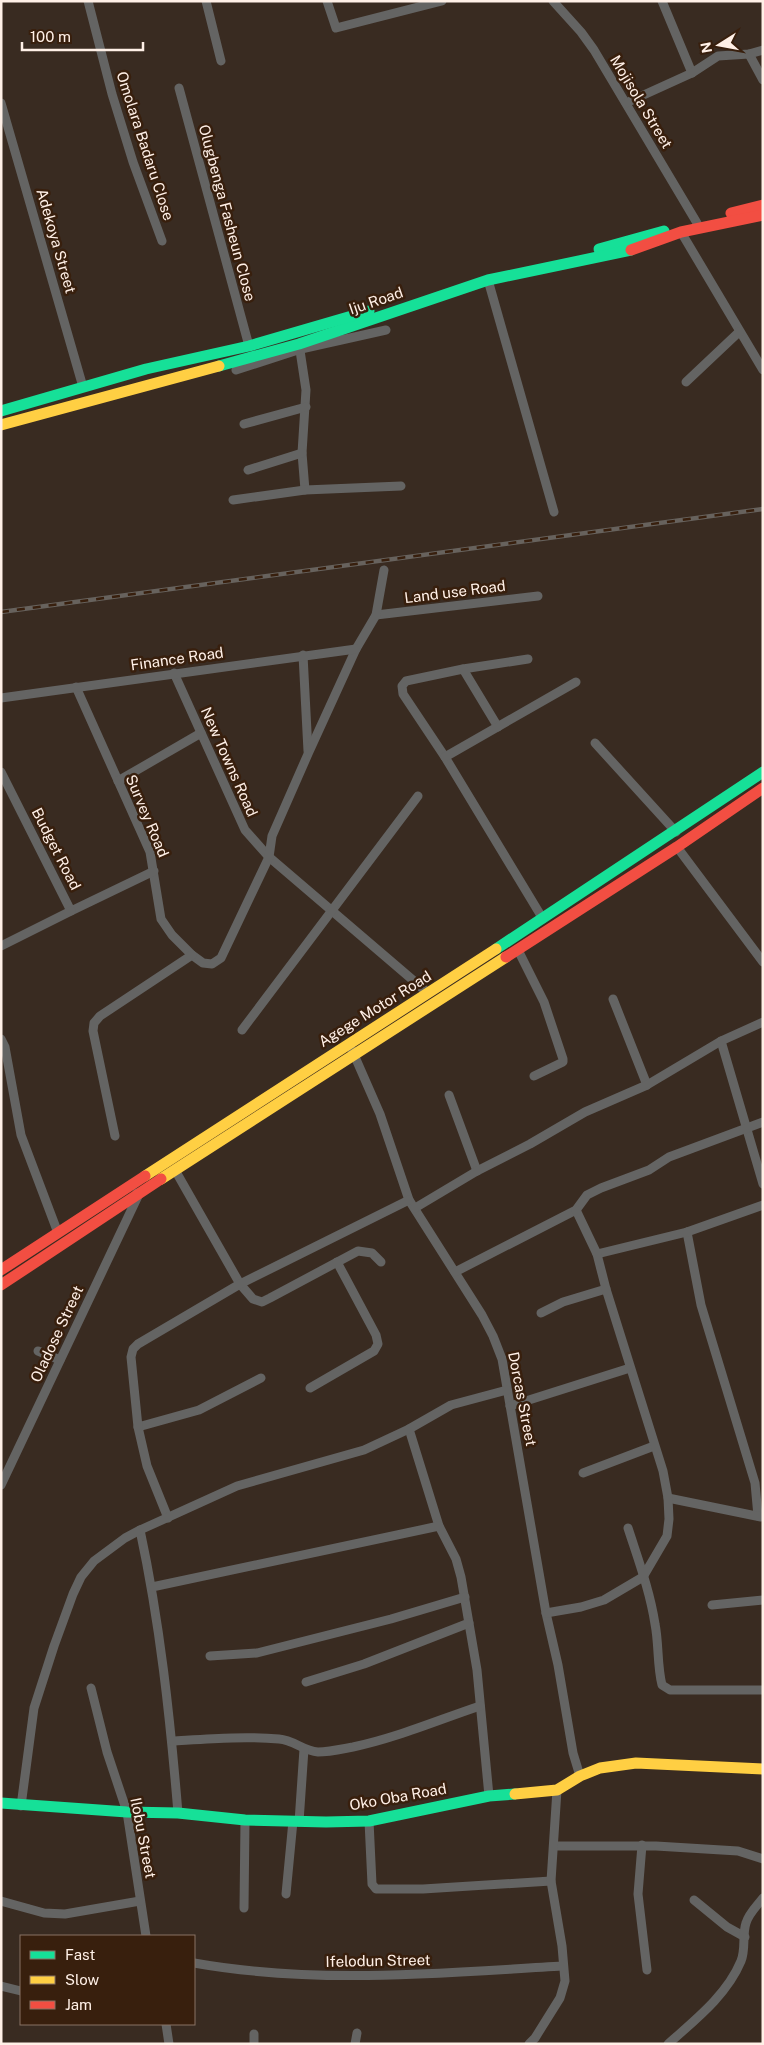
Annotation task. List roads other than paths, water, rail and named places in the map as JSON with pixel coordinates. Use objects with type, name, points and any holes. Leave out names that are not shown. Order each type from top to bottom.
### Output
[{"type":"main road","name":"Iju Road","points":[[1,411],[146,369],[249,346],[478,281],[763,205]]},
{"type":"main road","name":"Iju Road","points":[[1,425],[300,346],[488,280],[635,249],[681,232],[763,215]]},
{"type":"main road","name":"Agege Motor Road","points":[[1,1270],[544,919],[763,772]]},
{"type":"main road","name":"Agege Motor Road","points":[[1,1285],[175,1170],[355,1056],[677,847],[763,788]]},
{"type":"main road","points":[[647,850],[654,862]]},
{"type":"main road","points":[[583,892],[590,903]]},
{"type":"main road","name":"Oko Oba Road","points":[[1,1804],[127,1812],[178,1812],[245,1820],[296,1822],[369,1821],[489,1796],[557,1790],[580,1776],[600,1768],[636,1763],[763,1769]]},
{"type":"street","name":"Omolara Badaru Close","points":[[88,1],[112,94],[133,162],[162,241]]},
{"type":"street","points":[[206,1],[221,61]]},
{"type":"street","points":[[327,1],[336,28],[442,1]]},
{"type":"street","name":"Mojisola Street","points":[[554,1],[581,32],[626,103],[697,223]]},
{"type":"street","points":[[662,1],[692,73]]},
{"type":"street","points":[[626,103],[692,73],[718,56],[749,54],[763,50]]},
{"type":"street","points":[[749,54],[763,80]]},
{"type":"street","name":"Olugbenga Fasheun Close","points":[[179,88],[249,346]]},
{"type":"street","name":"Adekoya Street","points":[[1,103],[83,387]]},
{"type":"street","points":[[681,232],[763,370]]},
{"type":"street","points":[[488,280],[554,512]]},
{"type":"street","points":[[236,370],[300,346],[386,330]]},
{"type":"street","points":[[686,382],[740,332]]},
{"type":"street","points":[[300,346],[306,390],[302,453],[305,490]]},
{"type":"street","points":[[244,424],[306,407]]},
{"type":"street","points":[[248,470],[302,453]]},
{"type":"street","points":[[233,500],[305,490],[400,486]]},
{"type":"street","name":"Land use Road","points":[[269,856],[272,836],[308,754],[356,649],[376,615],[384,570]]},
{"type":"street","name":"Land use Road","points":[[376,615],[538,596]]},
{"type":"street","name":"Finance Road","points":[[1,698],[356,649]]},
{"type":"street","name":"Land use Road","points":[[303,656],[308,754]]},
{"type":"street","points":[[528,659],[463,669],[406,681],[402,686],[403,694],[445,757],[544,919]]},
{"type":"street","points":[[463,669],[498,727]]},
{"type":"street","name":"New Towns Road","points":[[174,673],[245,830],[269,856],[428,994]]},
{"type":"street","points":[[445,757],[576,682]]},
{"type":"street","name":"Survey Road","points":[[76,687],[150,852],[161,919],[172,935],[203,962],[212,964],[221,958],[269,856]]},
{"type":"street","points":[[118,781],[201,733]]},
{"type":"street","points":[[595,743],[676,832]]},
{"type":"street","name":"Budget Road","points":[[1,772],[71,911],[154,871]]},
{"type":"street","points":[[242,1030],[330,910],[418,796]]},
{"type":"street","points":[[677,847],[763,962]]},
{"type":"street","points":[[1,946],[71,911]]},
{"type":"street","points":[[518,950],[544,1002],[563,1060],[563,1062],[534,1076]]},
{"type":"street","points":[[115,1136],[93,1031],[94,1023],[100,1016],[192,954]]},
{"type":"street","points":[[613,999],[647,1085]]},
{"type":"street","points":[[415,1208],[477,1171],[530,1144],[585,1112],[647,1085],[720,1041],[763,1022]]},
{"type":"street","points":[[1,1039],[5,1047],[21,1135],[58,1233]]},
{"type":"street","points":[[720,1041],[763,1184]]},
{"type":"street","name":"Dorcas Street","points":[[348,1044],[380,1114],[409,1200],[493,1336],[502,1359],[546,1613],[558,1665],[572,1753],[580,1776]]},
{"type":"street","points":[[449,1095],[477,1171]]},
{"type":"street","points":[[455,1272],[576,1210],[588,1195],[601,1188],[649,1170],[669,1157],[763,1122]]},
{"type":"street","points":[[175,1170],[240,1284],[253,1299],[262,1302],[358,1251],[372,1253],[381,1262]]},
{"type":"street","points":[[134,1183],[138,1196]]},
{"type":"street","name":"Oladose Street","points":[[1,1485],[138,1196]]},
{"type":"street","points":[[168,1518],[147,1466],[138,1428],[131,1357],[133,1349],[138,1344],[240,1284],[409,1200]]},
{"type":"street","points":[[597,1254],[687,1232],[763,1206]]},
{"type":"street","points":[[546,1613],[581,1607],[604,1600],[644,1577],[667,1536],[669,1518],[668,1498],[663,1471],[630,1368],[597,1254],[576,1210]]},
{"type":"street","points":[[668,1498],[760,1517],[755,1483],[701,1305],[687,1232]]},
{"type":"street","points":[[310,1388],[374,1351],[378,1344],[376,1335],[337,1262]]},
{"type":"street","points":[[541,1313],[563,1302],[606,1289]]},
{"type":"street","points":[[38,1350],[60,1360]]},
{"type":"street","points":[[510,1406],[630,1368]]},
{"type":"street","points":[[138,1428],[198,1410],[261,1378]]},
{"type":"street","points":[[21,1806],[34,1708],[73,1594],[81,1576],[94,1561],[125,1538],[140,1530],[237,1486],[364,1450],[409,1429],[451,1405],[507,1390]]},
{"type":"street","points":[[409,1429],[439,1526],[456,1558],[465,1597],[480,1706],[489,1796]]},
{"type":"street","points":[[583,1473],[654,1446]]},
{"type":"street","points":[[152,1588],[439,1526]]},
{"type":"street","points":[[628,1528],[644,1577],[655,1624],[662,1685],[670,1690],[763,1690]]},
{"type":"street","points":[[140,1530],[152,1588],[172,1741],[178,1812]]},
{"type":"street","points":[[210,1656],[257,1653],[391,1619],[465,1597]]},
{"type":"street","points":[[712,1604],[763,1600]]},
{"type":"street","points":[[306,1682],[364,1664],[469,1623]]},
{"type":"street","name":"Ilobu Street","points":[[91,1688],[107,1752],[127,1812],[146,1935]]},
{"type":"street","points":[[172,1741],[223,1738],[281,1739],[295,1742],[304,1750],[332,1751],[381,1741],[480,1706]]},
{"type":"street","points":[[286,1894],[304,1750]]},
{"type":"street","points":[[529,2044],[535,2038],[560,1998],[564,1981],[562,1946],[551,1881],[557,1790]]},
{"type":"street","points":[[244,1908],[245,1820]]},
{"type":"street","points":[[369,1821],[372,1884],[376,1889],[423,1889],[551,1881]]},
{"type":"street","points":[[554,1846],[642,1845],[738,1851],[763,1858]]},
{"type":"street","points":[[642,1845],[638,1894],[647,1970]]},
{"type":"street","points":[[668,2044],[702,2014],[722,1992],[741,1962],[744,1952],[745,1924],[763,1898]]},
{"type":"street","points":[[694,1900],[727,1927],[745,1937]]},
{"type":"street","points":[[1,1901],[51,1914],[65,1914],[140,1901]]},
{"type":"street","name":"Ifelodun Street","points":[[195,1963],[252,1972],[325,1977],[414,1975],[563,1966]]},
{"type":"street","points":[[1,1986],[20,1991]]},
{"type":"street","points":[[166,2025],[169,2044]]},
{"type":"street","points":[[355,2044],[357,2033]]},
{"type":"railway","points":[[1,612],[763,509]]}]
